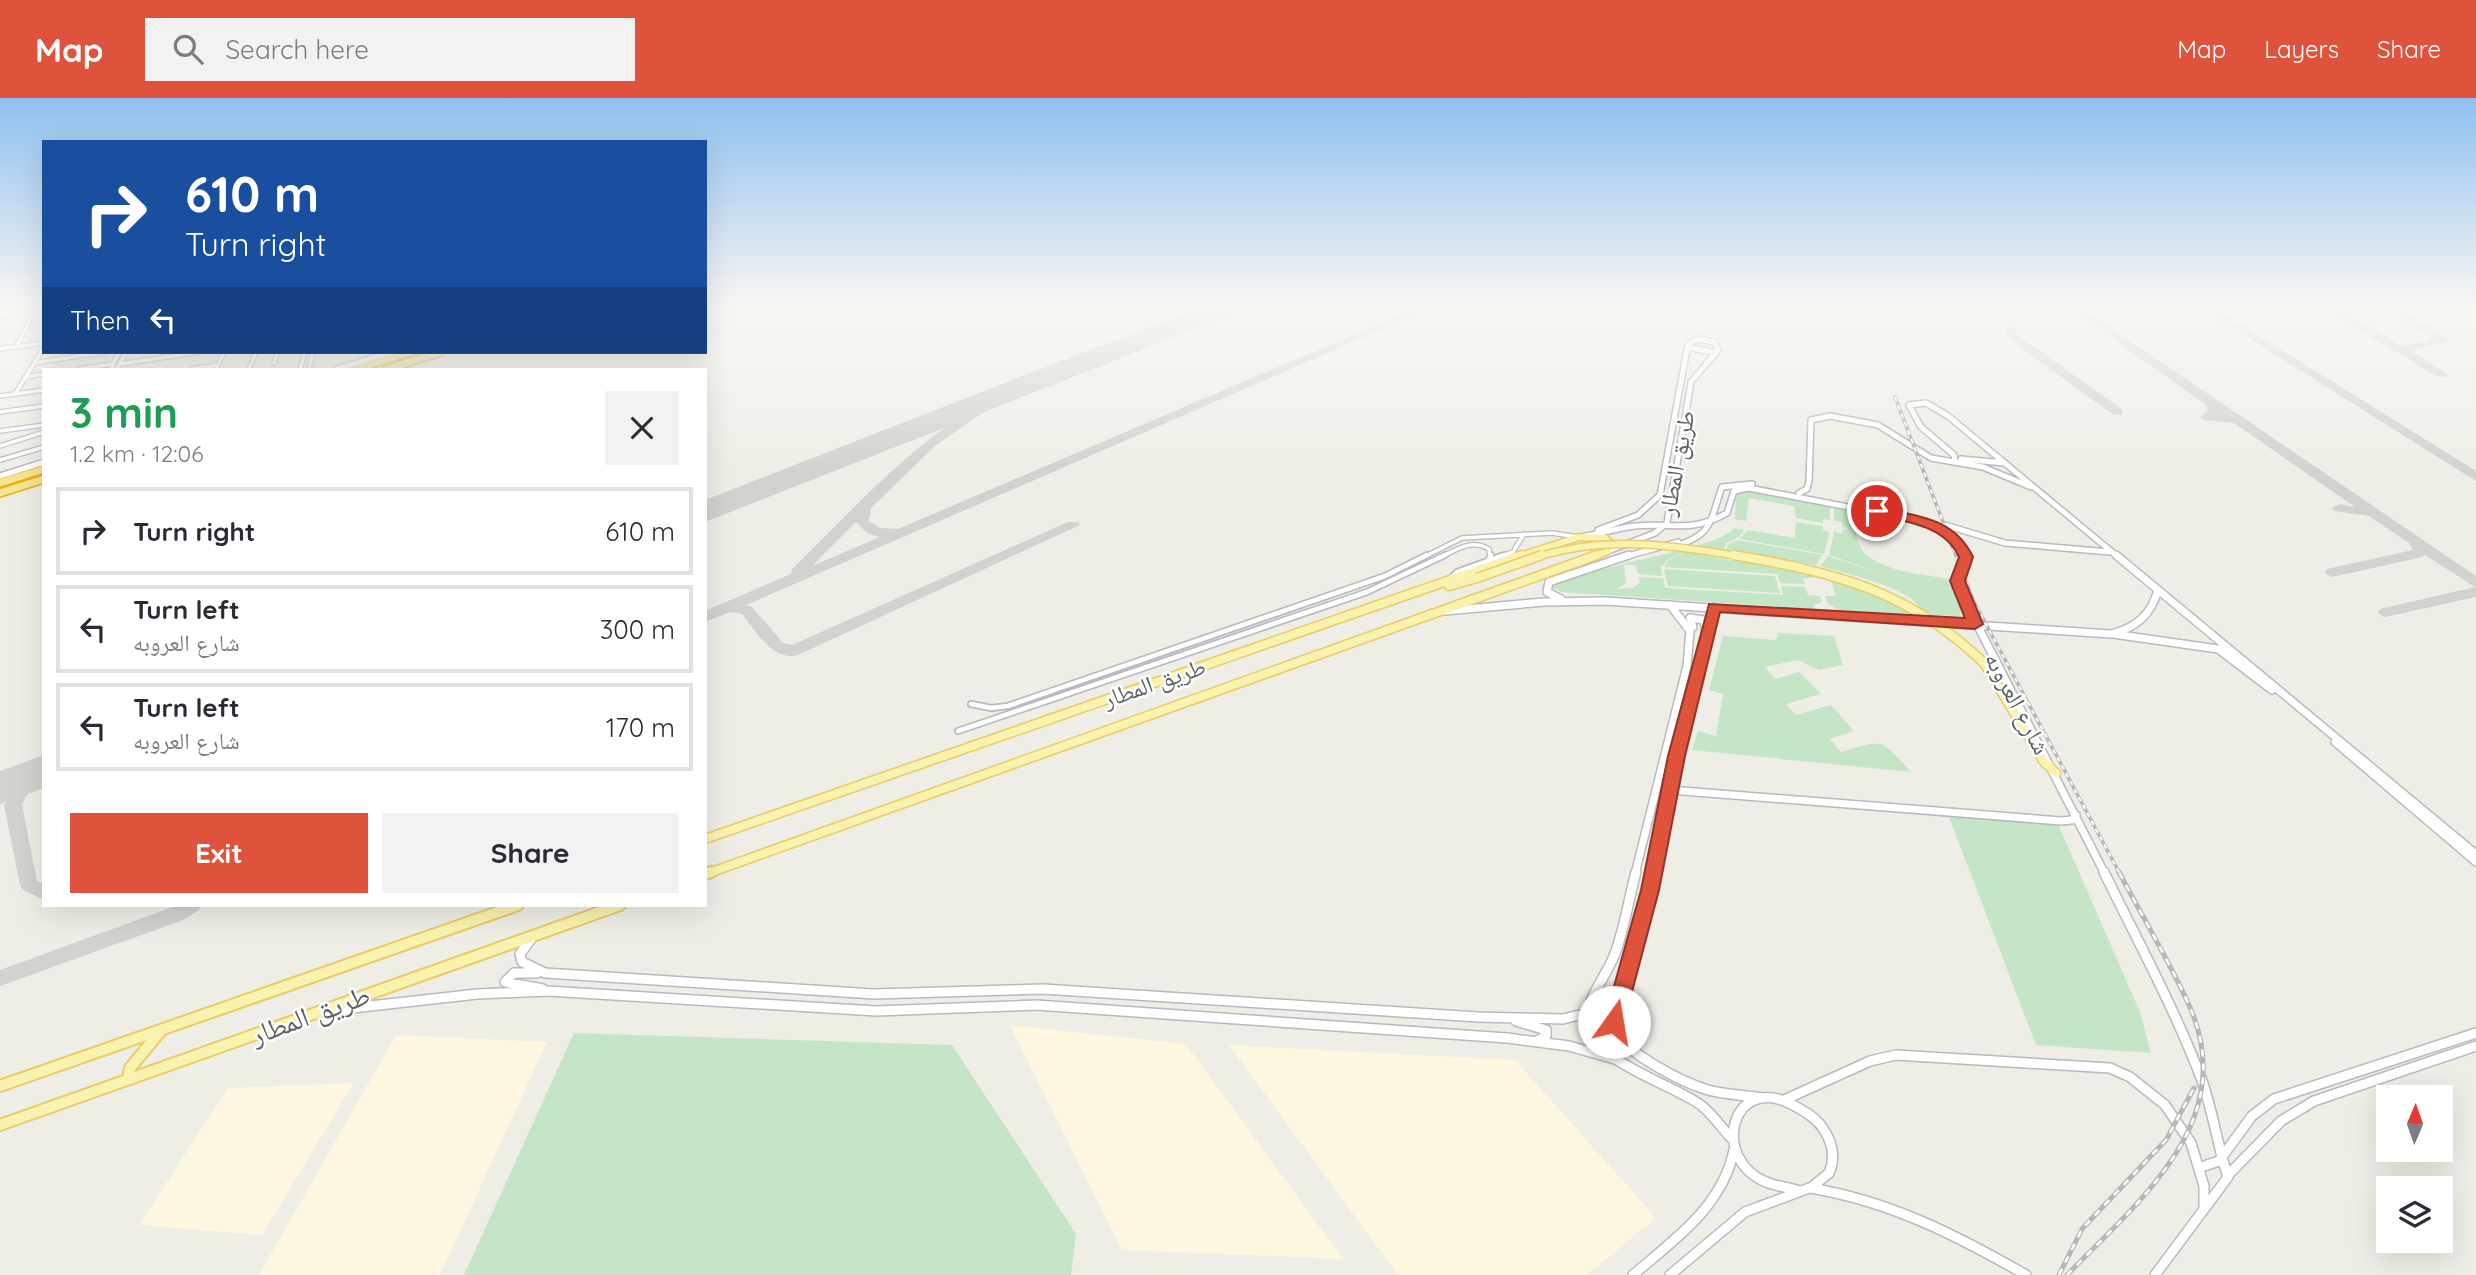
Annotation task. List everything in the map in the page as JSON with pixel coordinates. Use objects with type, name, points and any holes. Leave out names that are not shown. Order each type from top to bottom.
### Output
[{"type":"highway","points":[[358,368],[381,361]]},
{"type":"highway","points":[[390,368],[413,361]]},
{"type":"highway","points":[[0,483],[42,470]]},
{"type":"highway","points":[[0,493],[42,480]]},
{"type":"main road","points":[[1579,537],[1607,539],[1610,543],[1608,551]]},
{"type":"main road","name":"طريق المطار","points":[[707,838],[1579,537]]},
{"type":"main road","points":[[1398,599],[1477,578],[1561,550],[1620,542],[1675,545],[1803,566],[1857,580],[1909,604],[1954,634],[1984,663],[2044,762],[2056,773]]},
{"type":"main road","name":"طريق المطار","points":[[707,873],[1608,551]]},
{"type":"main road","name":"طريق المطار","points":[[0,1086],[512,907]]},
{"type":"main road","name":"طريق المطار","points":[[0,1125],[614,907]]},
{"type":"main road","points":[[128,1079],[130,1068],[153,1039],[166,1028]]},
{"type":"street","points":[[15,394],[34,363],[48,361]]},
{"type":"street","points":[[111,368],[115,361]]},
{"type":"street","points":[[118,368],[122,361]]},
{"type":"street","points":[[120,364],[140,361]]},
{"type":"street","points":[[340,368],[363,361]]},
{"type":"street","name":"طريق المطار","points":[[1579,537],[1650,510],[1657,503],[1664,484],[1685,361]]},
{"type":"street","name":"طريق المطار","points":[[1608,551],[1664,526],[1675,486],[1690,386],[1709,361]]},
{"type":"street","points":[[86,368],[113,364]]},
{"type":"street","points":[[1685,365],[1699,372]]},
{"type":"street","points":[[25,377],[42,374]]},
{"type":"street","points":[[1681,384],[1690,386]]},
{"type":"street","points":[[1,397],[42,390]]},
{"type":"street","points":[[2006,463],[1955,461],[1918,423],[1909,405],[1918,402],[1934,406],[2006,463],[2225,649],[2476,854]]},
{"type":"street","points":[[0,412],[42,406]]},
{"type":"street","points":[[1799,493],[1807,489],[1810,481],[1811,420],[1820,417],[1878,425],[1926,457],[1990,469],[2036,489]]},
{"type":"street","points":[[0,431],[42,425]]},
{"type":"street","points":[[0,446],[42,433]]},
{"type":"street","points":[[0,460],[42,448]]},
{"type":"street","points":[[0,475],[42,463]]},
{"type":"street","points":[[1667,468],[1676,470]]},
{"type":"street","points":[[1567,601],[1550,595],[1546,590],[1547,584],[1650,548],[1668,543],[1689,542],[1707,531],[1712,523],[1717,494],[1725,485],[1746,483],[1912,513],[1989,540],[2110,552]]},
{"type":"street","points":[[1664,484],[1675,486]]},
{"type":"street","name":"شارع العروبه","points":[[1712,523],[1727,513],[1734,491],[1749,488],[1932,524],[1951,533],[1964,548],[1966,557],[1958,581],[1975,624],[2056,773],[2195,1063],[2229,1174]]},
{"type":"street","points":[[971,704],[991,708],[1008,706],[1331,597],[1385,576],[1462,538],[1524,534],[1579,537],[1626,528],[1687,528],[1712,523]]},
{"type":"street","points":[[1450,580],[1457,572],[1487,563],[1517,549],[1524,534]]},
{"type":"street","points":[[958,731],[1337,603],[1402,578],[1468,544],[1480,544],[1489,549],[1491,555],[1487,563]]},
{"type":"street","points":[[2111,634],[2130,628],[2144,619],[2158,590]]},
{"type":"street","points":[[1331,597],[1337,603]]},
{"type":"street","points":[[1441,611],[1567,601],[1670,604],[2111,634],[2225,649]]},
{"type":"street","points":[[1670,604],[1685,621],[1692,640]]},
{"type":"street","points":[[1714,607],[1670,790],[1650,890],[1615,1016],[1615,1033],[1629,1048],[1689,1083],[1709,1090],[1784,1100],[1816,1119],[1832,1150],[1833,1160],[1826,1178],[1809,1188]]},
{"type":"street","points":[[1706,636],[1704,620],[1694,616],[1689,620],[1695,631],[1616,951],[1587,1013],[1589,1037],[1615,1059],[1696,1102],[1721,1124],[1731,1138],[1740,1160],[1760,1179],[1772,1185],[1797,1190]]},
{"type":"street","points":[[1271,617],[1276,624]]},
{"type":"street","points":[[2252,671],[2476,862]]},
{"type":"street","points":[[1670,790],[2061,821],[2072,820],[2076,815]]},
{"type":"street","points":[[1652,801],[1667,807]]},
{"type":"street","points":[[1648,818],[1664,823]]},
{"type":"street","points":[[2439,831],[2449,831]]},
{"type":"street","points":[[537,934],[525,944],[520,958],[526,966],[545,973]]},
{"type":"street","points":[[548,991],[505,982],[507,977],[514,973],[545,973],[874,994],[1043,989],[1509,1018],[1563,1019],[1587,1013]]},
{"type":"street","points":[[307,1015],[457,996],[548,991],[876,1011],[1036,1005],[1537,1041],[1615,1059]]},
{"type":"street","points":[[1509,1018],[1546,1030],[1546,1036],[1537,1041]]},
{"type":"street","points":[[2201,1167],[2222,1158],[2252,1116],[2274,1099],[2476,1033]]},
{"type":"street","points":[[2155,1275],[2229,1174],[2281,1121],[2314,1101],[2476,1046]]},
{"type":"street","points":[[1784,1100],[1884,1057],[1919,1055],[2098,1066],[2131,1076],[2153,1092],[2187,1136],[2201,1167],[2206,1188],[2204,1209]]},
{"type":"street","points":[[1731,1138],[1734,1115],[1741,1107],[1763,1098]]},
{"type":"street","points":[[1633,1275],[1707,1206],[1727,1180],[1734,1149]]},
{"type":"street","points":[[1670,1275],[1737,1217],[1797,1190],[1809,1188],[1851,1194],[1893,1205],[1939,1226],[2026,1275]]},
{"type":"shaded area","points":[[1010,1025],[1186,1044],[1343,1259],[1122,1250]]},
{"type":"shaded area","points":[[396,1035],[547,1042],[440,1275],[259,1275]]},
{"type":"shaded area","points":[[1229,1045],[1515,1060],[1656,1218],[1587,1275],[1398,1275]]},
{"type":"shaded area","points":[[354,1083],[262,1235],[139,1225],[228,1088]]},
{"type":"green space","points":[[1746,490],[1821,503],[1830,507],[1830,520],[1823,519],[1823,523],[1796,518],[1794,506],[1749,498],[1746,521],[1735,519],[1736,496]]},
{"type":"green space","points":[[1834,508],[1855,509],[1858,542],[1864,552],[1873,559],[1898,570],[1951,579],[1961,612],[1959,616],[1838,610],[1827,603],[1825,596],[1836,596],[1831,580],[1819,579],[1818,575],[1919,607],[1913,600],[1889,587],[1820,566],[1828,556],[1892,577],[1829,555],[1834,532],[1842,534],[1842,529],[1849,530],[1842,526],[1842,522],[1834,521]]},
{"type":"green space","points":[[1796,522],[1823,526],[1823,530],[1830,532],[1824,554],[1740,539],[1747,530],[1795,538]]},
{"type":"green space","points":[[1734,528],[1744,530],[1739,537],[1726,543],[1724,550],[1701,546],[1700,555],[1814,574],[1814,578],[1803,578],[1805,584],[1780,583],[1777,574],[1664,567],[1669,560],[1685,553],[1671,558],[1661,567],[1662,576],[1638,574],[1636,565],[1624,565],[1626,583],[1617,589],[1632,588],[1640,583],[1638,577],[1663,578],[1665,588],[1783,595],[1781,586],[1805,587],[1808,595],[1820,596],[1822,602],[1814,605],[1814,609],[1561,592],[1552,587],[1593,572],[1704,543],[1724,536]]},
{"type":"green space","points":[[1738,540],[1823,555],[1816,565],[1726,550],[1728,544]]},
{"type":"green space","points":[[1664,569],[1775,576],[1780,593],[1668,586]]},
{"type":"green space","points":[[1778,633],[1834,636],[1843,665],[1819,670],[1798,660],[1765,667],[1775,679],[1799,672],[1821,694],[1786,704],[1796,715],[1831,705],[1854,731],[1830,739],[1841,752],[1881,744],[1911,772],[1692,750],[1698,731],[1716,736],[1723,694],[1709,690],[1723,636],[1776,640]]},
{"type":"green space","points":[[1949,817],[2058,824],[2140,1012],[2151,1053],[2036,1045]]},
{"type":"green space","points":[[574,1033],[952,1045],[1076,1234],[1071,1275],[464,1275]]},
{"type":"taxiway","points":[[707,616],[1303,361]]},
{"type":"taxiway","points":[[2046,361],[2118,412]]},
{"type":"taxiway","points":[[2151,361],[2476,583]]},
{"type":"taxiway","points":[[2291,361],[2476,477]]},
{"type":"taxiway","points":[[2420,361],[2442,374]]},
{"type":"taxiway","points":[[865,506],[931,442],[980,409],[1023,387]]},
{"type":"taxiway","points":[[2211,402],[2215,412],[2207,417],[2233,420]]},
{"type":"taxiway","points":[[797,572],[865,506]]},
{"type":"taxiway","points":[[865,506],[861,519],[864,524],[881,533],[897,533]]},
{"type":"taxiway","points":[[2339,508],[2367,513]]},
{"type":"taxiway","points":[[730,607],[747,610],[778,647],[793,651],[1073,525]]},
{"type":"taxiway","points":[[2332,572],[2418,554],[2420,550],[2414,541]]},
{"type":"taxiway","points":[[2385,612],[2476,592]]},
{"type":"taxiway","points":[[42,774],[20,792],[13,805],[29,885],[42,892]]},
{"type":"taxiway","points":[[0,978],[176,915],[190,907]]},
{"type":"runway","points":[[707,511],[1089,361]]},
{"type":"runway","points":[[0,788],[42,772]]},
{"type":"railway","points":[[1895,397],[1973,600],[2120,874]]},
{"type":"railway","points":[[2067,1275],[2124,1217],[2175,1155],[2192,1121],[2202,1085],[2202,1047],[2189,1005],[2119,872]]},
{"type":"railway","points":[[2059,1275],[2082,1229],[2166,1140],[2194,1088]]},
{"type":"route","points":[[1614,1022],[1650,890],[1676,756],[1714,607],[1975,624],[1959,586],[1958,573],[1966,557],[1958,540],[1951,533],[1932,524],[1877,511]]}]
